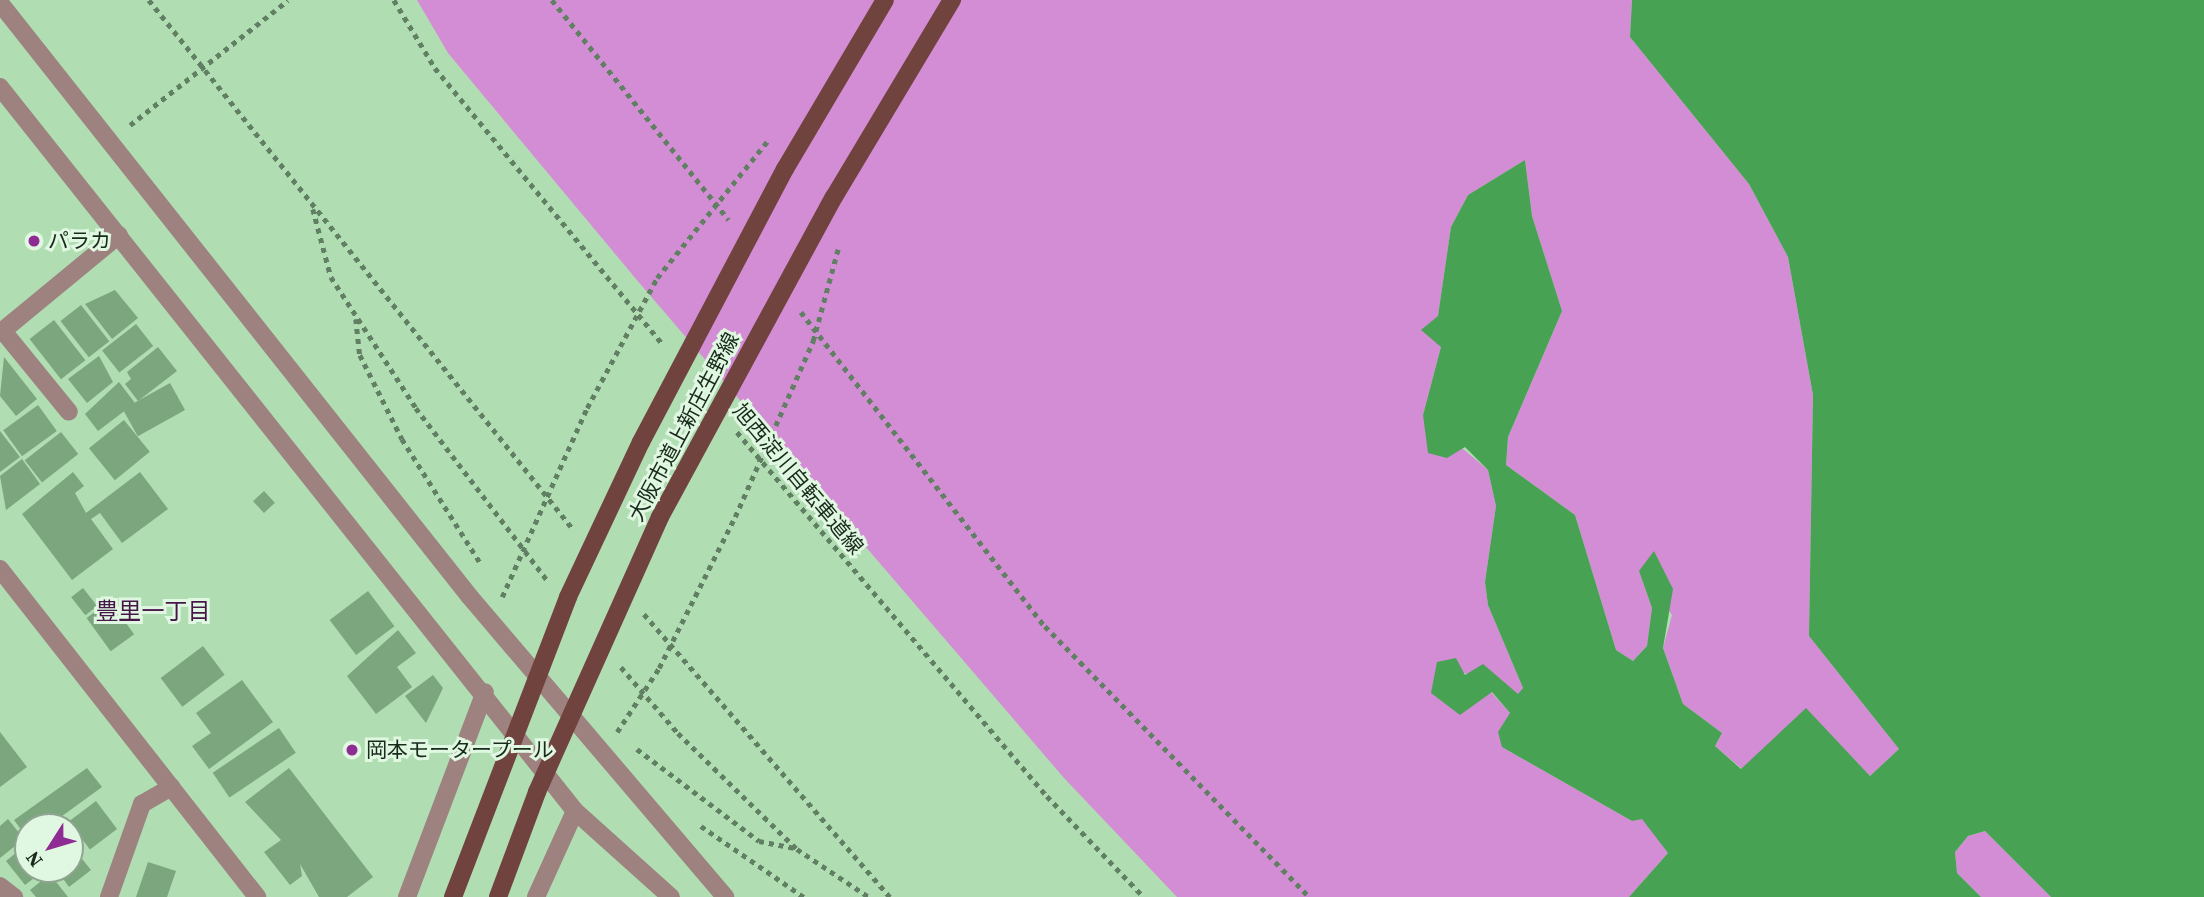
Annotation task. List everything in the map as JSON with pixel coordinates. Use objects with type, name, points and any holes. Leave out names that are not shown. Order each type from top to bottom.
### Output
[{"type":"main road","name":"大阪市道上新庄生野線","points":[[453,897],[568,597],[641,442],[785,169],[885,0]]},
{"type":"main road","name":"大阪市道上新庄生野線","points":[[498,897],[537,792],[660,517],[834,197],[952,0]]},
{"type":"street","points":[[0,3],[470,597],[725,897]]},
{"type":"street","points":[[0,87],[485,692],[575,811],[671,897]]},
{"type":"street","points":[[69,412],[2,332],[119,235]]},
{"type":"street","points":[[0,569],[257,897]]},
{"type":"street","points":[[407,897],[485,692]]},
{"type":"street","points":[[109,897],[142,804],[171,787]]},
{"type":"street","points":[[536,897],[575,811]]},
{"type":"street","points":[[0,886],[15,897]]},
{"type":"path","points":[[149,0],[579,537]]},
{"type":"path","points":[[111,140],[288,0]]},
{"type":"path","points":[[394,0],[435,68],[666,349]]},
{"type":"path","points":[[552,0],[736,230]]},
{"type":"path","points":[[495,593],[499,606],[535,516],[657,278],[775,129]]},
{"type":"path","points":[[614,738],[659,668],[735,517],[813,341],[842,236]]},
{"type":"path","points":[[796,307],[1045,625],[1309,897]]},
{"type":"path","points":[[355,314],[360,355],[396,427],[484,571]]},
{"type":"path","name":"旭西淀川自転車道線","points":[[730,423],[1047,796],[1144,897]]},
{"type":"path","points":[[639,609],[890,897]]},
{"type":"path","points":[[606,726],[759,841],[797,849]]},
{"type":"shaded area","points":[[417,0],[1632,0],[1630,37],[1749,184],[1788,257],[1813,395],[1809,636],[1899,749],[1870,776],[1806,709],[1742,769],[1715,746],[1722,733],[1683,704],[1663,648],[1672,615],[1639,571],[1652,608],[1647,646],[1633,661],[1616,650],[1575,515],[1506,465],[1508,437],[1562,311],[1532,216],[1525,160],[1468,195],[1451,227],[1438,316],[1441,347],[1423,415],[1488,470],[1496,506],[1485,582],[1488,605],[1523,688],[1518,695],[1437,662],[1491,692],[1510,713],[1502,747],[1632,821],[1642,818],[1668,853],[1629,897],[1177,897],[1064,778],[636,279],[448,53]]},
{"type":"shaded area","points":[[1632,0],[2204,0],[2204,897],[2051,897],[1985,831],[1968,836],[1955,852],[1957,873],[1981,897],[1629,897],[1668,853],[1642,819],[1632,821],[1502,747],[1498,732],[1510,713],[1492,692],[1460,715],[1431,693],[1437,662],[1456,658],[1465,675],[1483,664],[1518,694],[1523,688],[1488,605],[1485,582],[1496,506],[1488,470],[1465,447],[1447,458],[1428,453],[1423,415],[1441,347],[1421,330],[1438,316],[1451,227],[1468,195],[1525,160],[1532,216],[1562,311],[1508,437],[1506,465],[1575,515],[1616,650],[1633,661],[1647,646],[1652,608],[1639,571],[1654,551],[1673,589],[1663,648],[1683,704],[1722,733],[1715,746],[1741,769],[1806,708],[1870,776],[1899,749],[1809,636],[1813,395],[1788,257],[1749,184],[1630,37]]},
{"type":"shaded area","points":[[1985,831],[2051,897],[1981,897],[1957,873],[1955,852],[1968,836]]},
{"type":"building","points":[[115,290],[138,318],[112,339],[85,304]]},
{"type":"building","points":[[81,305],[109,341],[89,357],[61,321]]},
{"type":"building","points":[[54,320],[85,360],[61,379],[30,339]]},
{"type":"building","points":[[136,324],[153,346],[119,373],[102,350]]},
{"type":"building","points":[[158,347],[177,371],[138,401],[125,384],[131,379],[127,372]]},
{"type":"building","points":[[99,356],[113,382],[87,403],[68,379]]},
{"type":"building","points":[[4,357],[37,399],[16,416],[0,396]]},
{"type":"building","points":[[119,382],[135,403],[98,431],[85,414]]},
{"type":"building","points":[[170,383],[185,410],[138,436],[123,409]]},
{"type":"building","points":[[38,405],[57,431],[22,456],[3,430]]},
{"type":"building","points":[[124,420],[150,452],[115,480],[89,448]]},
{"type":"building","points":[[0,431],[20,457],[0,472]]},
{"type":"building","points":[[61,432],[78,454],[42,482],[25,460]]},
{"type":"building","points":[[22,459],[40,484],[6,510],[0,476]]},
{"type":"building","points":[[73,472],[84,486],[75,493],[86,513],[140,472],[168,509],[122,543],[100,513],[91,519],[113,549],[72,580],[22,514]]},
{"type":"building","points":[[264,491],[275,503],[264,513],[253,501]]},
{"type":"building","points":[[83,588],[97,606],[85,615],[71,597]]},
{"type":"building","points":[[368,591],[394,626],[356,655],[330,620]]},
{"type":"building","points":[[110,601],[134,634],[111,651],[87,618]]},
{"type":"building","points":[[398,630],[416,653],[397,667],[412,687],[376,714],[347,676]]},
{"type":"building","points":[[203,646],[225,675],[182,707],[161,678]]},
{"type":"building","points":[[433,675],[443,688],[426,723],[405,696]]},
{"type":"building","points":[[242,680],[273,722],[209,769],[192,746],[211,733],[196,713]]},
{"type":"building","points":[[279,728],[296,753],[229,798],[213,773]]},
{"type":"building","points":[[0,732],[27,767],[0,787]]},
{"type":"building","points":[[87,768],[102,787],[66,813],[24,813]]},
{"type":"building","points":[[289,768],[373,877],[347,897],[319,897],[300,864],[302,876],[290,885],[264,852],[281,840],[245,802]]},
{"type":"building","points":[[96,801],[117,829],[90,849],[84,842],[84,813],[80,813]]},
{"type":"building","points":[[8,819],[14,826],[14,847],[0,858],[0,826]]},
{"type":"building","points":[[14,854],[14,871],[6,861]]},
{"type":"building","points":[[84,861],[91,870],[84,875]]},
{"type":"building","points":[[148,862],[176,871],[167,897],[136,897]]},
{"type":"building","points":[[39,883],[57,883],[68,897],[36,897],[30,890]]},
{"type":"place","name":"パラカ","points":[[34,241]]},
{"type":"place","name":"岡本モータープール","points":[[352,750]]},
{"type":"district","name":"豊里一丁目","points":[[153,611]]}]
